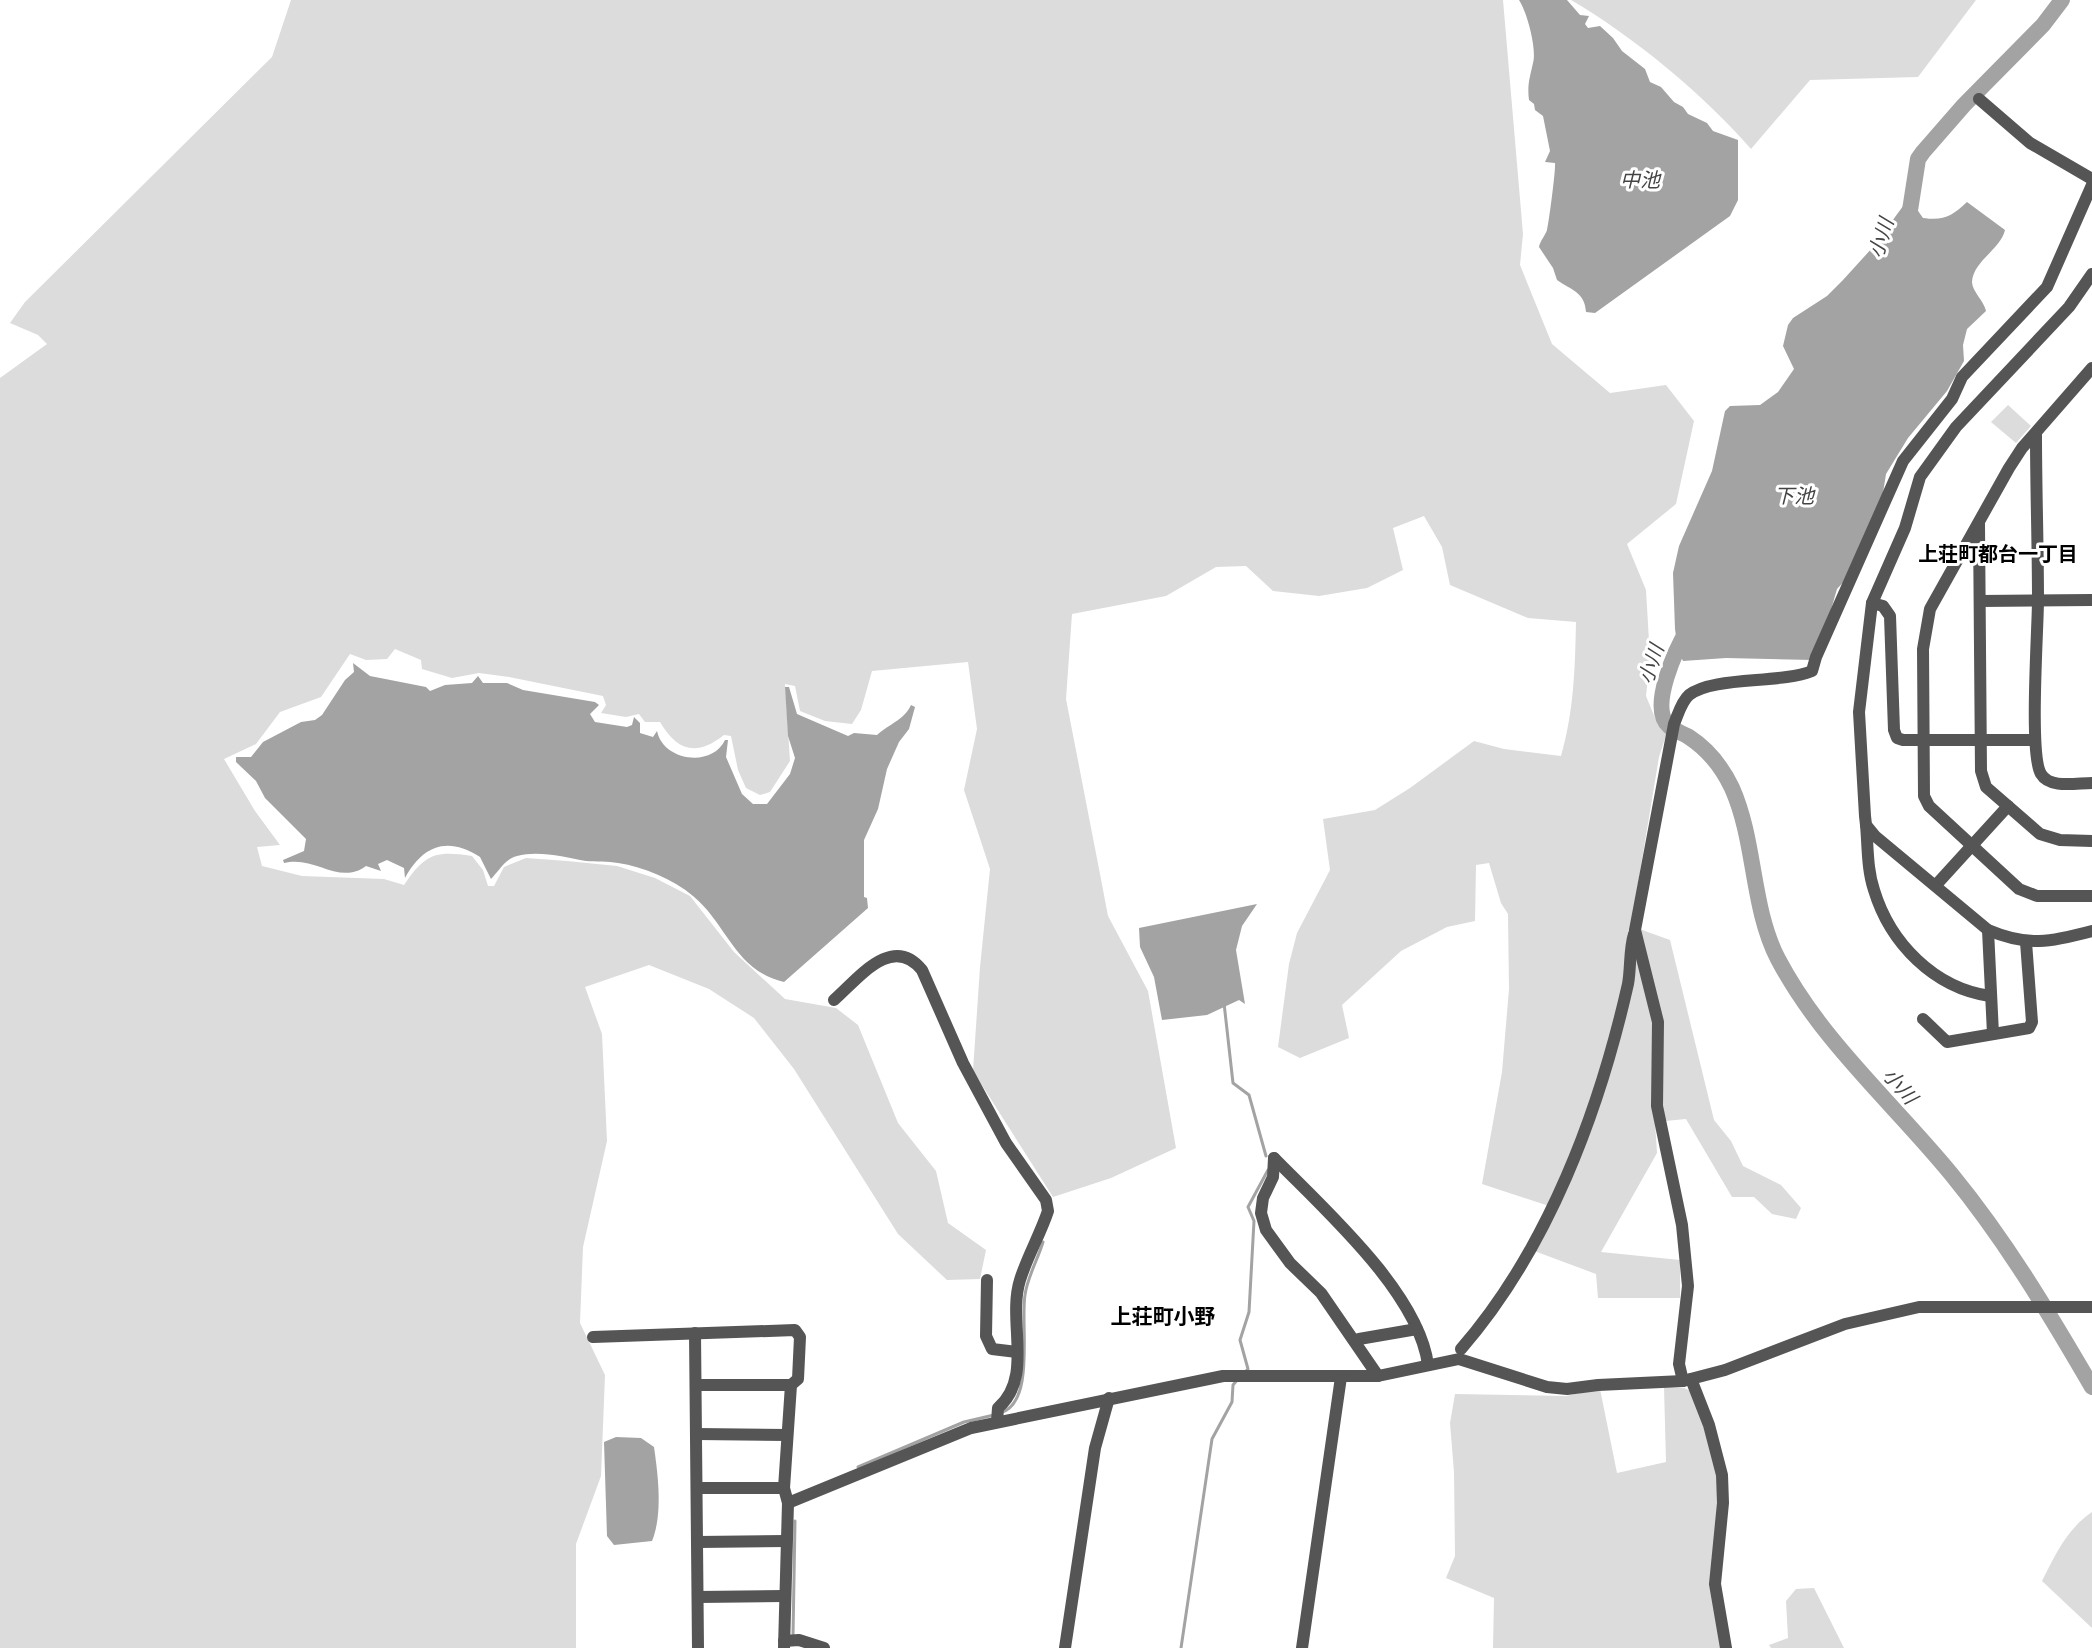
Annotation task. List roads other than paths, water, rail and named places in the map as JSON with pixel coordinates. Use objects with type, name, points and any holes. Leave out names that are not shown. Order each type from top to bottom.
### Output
[{"type":"street","points":[[1979,99],[2030,143],[2092,179]]},
{"type":"street","points":[[1461,1349],[1501,1298],[1541,1228],[1596,1100],[1628,982],[1635,930],[1674,724],[1683,702],[1690,695],[1712,687],[1796,678],[1812,671],[1816,657],[1903,460],[1952,399],[1962,377],[2047,287],[2092,185]]},
{"type":"street","points":[[1990,996],[1973,993],[1941,980],[1921,965],[1900,942],[1886,920],[1874,890],[1869,871],[1859,712],[1872,603],[1905,528],[1920,477],[1926,468],[1956,427],[1990,388],[2069,307],[2092,274]]},
{"type":"street","points":[[2092,369],[2036,435],[2022,448],[2009,468],[1930,609],[1923,650],[1924,796],[1937,815],[2019,889],[2037,896],[2092,897]]},
{"type":"street","points":[[2036,435],[2038,599],[2035,740],[2038,768],[2047,780],[2062,784],[2092,783]]},
{"type":"street","points":[[1979,523],[1981,771],[1986,787],[2040,834],[2092,841]]},
{"type":"street","points":[[1980,601],[2092,600]]},
{"type":"street","points":[[1872,603],[1883,606],[1890,616],[1894,730],[1897,738],[1904,740],[2035,740]]},
{"type":"street","points":[[1936,885],[2008,806]]},
{"type":"street","points":[[1866,825],[1875,836],[1988,930],[2026,942],[2058,940],[2092,932]]},
{"type":"street","points":[[1635,930],[1658,1022],[1658,1106],[1682,1225],[1688,1286],[1679,1364],[1709,1425],[1722,1475],[1723,1503],[1715,1584],[1726,1648]]},
{"type":"street","points":[[1988,930],[1993,1034]]},
{"type":"street","points":[[1923,1019],[1947,1042],[2029,1028],[2032,1022],[2026,942]]},
{"type":"street","points":[[834,1000],[883,957],[904,956],[916,963],[922,970],[963,1063],[1006,1143],[1046,1200],[1048,1211],[1020,1280],[1016,1300],[1015,1381],[1010,1398],[998,1408],[997,1422]]},
{"type":"street","points":[[1375,1371],[1321,1293],[1290,1263],[1264,1225],[1261,1213],[1263,1198],[1273,1177],[1274,1158],[1381,1271],[1426,1344],[1428,1365]]},
{"type":"street","points":[[1264,1225],[1279,1236],[1359,1339],[1370,1355],[1375,1371]]},
{"type":"street","points":[[987,1280],[986,1336],[992,1349],[1017,1352]]},
{"type":"street","points":[[788,1503],[816,1494],[891,1459],[971,1428],[1109,1398],[1223,1377],[1341,1377],[1459,1359],[1548,1386],[1567,1389],[1687,1380],[1784,1349],[1845,1324],[1918,1307],[2092,1307]]},
{"type":"street","points":[[1359,1339],[1417,1329]]},
{"type":"street","points":[[592,1337],[795,1330],[800,1337],[798,1379],[791,1385],[696,1385]]},
{"type":"street","points":[[695,1333],[698,1648]]},
{"type":"street","points":[[1302,1648],[1341,1377]]},
{"type":"street","points":[[791,1385],[784,1488],[788,1503],[784,1645],[799,1640],[824,1648]]},
{"type":"street","points":[[1065,1648],[1095,1448],[1109,1398]]},
{"type":"street","points":[[697,1434],[787,1435]]},
{"type":"street","points":[[698,1488],[784,1488]]},
{"type":"street","points":[[698,1542],[786,1541]]},
{"type":"street","points":[[698,1597],[784,1596]]},
{"type":"water","name":"中池","points":[[1519,0],[1567,0],[1580,15],[1589,16],[1585,24],[1588,28],[1600,26],[1613,38],[1622,51],[1645,69],[1650,82],[1661,87],[1688,114],[1707,123],[1713,131],[1738,140],[1738,200],[1730,216],[1595,313],[1586,312],[1580,296],[1557,280],[1553,268],[1539,247],[1548,225],[1555,163],[1545,162],[1550,151],[1543,116],[1535,110],[1534,104],[1529,100],[1534,49],[1528,22]]},
{"type":"water","name":"下池","points":[[1909,198],[1923,218],[1937,219],[1957,211],[1967,202],[2005,230],[1974,275],[1973,285],[1986,311],[1967,329],[1963,345],[1964,361],[1947,391],[1908,438],[1886,474],[1880,512],[1848,577],[1837,589],[1819,651],[1813,660],[1726,658],[1683,661],[1678,650],[1675,629],[1673,573],[1679,546],[1712,471],[1725,411],[1730,406],[1760,405],[1778,392],[1794,369],[1783,346],[1788,325],[1793,318],[1827,296],[1843,280],[1873,247]]},
{"type":"water","points":[[353,663],[370,676],[426,687],[430,691],[445,685],[472,683],[478,676],[483,683],[507,683],[523,690],[595,702],[599,705],[590,714],[595,722],[627,727],[632,725],[634,717],[640,723],[640,733],[653,737],[657,731],[661,741],[668,749],[688,757],[710,755],[719,749],[725,740],[728,740],[726,757],[742,794],[753,804],[767,804],[790,774],[795,758],[788,736],[785,687],[789,687],[797,714],[848,736],[854,733],[877,735],[900,718],[911,705],[915,707],[909,729],[899,742],[887,769],[878,809],[864,840],[864,897],[867,898],[868,908],[784,982],[767,976],[742,957],[705,908],[685,890],[658,875],[628,865],[552,855],[525,854],[509,860],[491,879],[480,857],[468,850],[446,846],[427,852],[405,878],[404,868],[387,860],[378,864],[381,871],[366,866],[346,873],[306,863],[284,863],[283,860],[304,851],[306,839],[265,798],[256,781],[236,762],[236,757],[251,757],[263,742],[301,722],[315,720],[322,715],[345,680],[354,672]]},
{"type":"water","points":[[1257,904],[1242,926],[1236,950],[1245,1004],[1239,1000],[1207,1015],[1162,1020],[1154,977],[1140,947],[1139,928]]},
{"type":"water","points":[[616,1437],[641,1438],[654,1447],[659,1507],[652,1541],[614,1545],[607,1536],[604,1442]]},
{"type":"waterway","name":"小川","points":[[1908,223],[1918,159],[1964,105],[2043,25],[2062,0]]},
{"type":"waterway","name":"小川","points":[[1688,629],[1677,649],[1666,678],[1663,692],[1663,717],[1671,728],[1689,737],[1709,753],[1732,788],[1746,830],[1763,918],[1778,959],[1795,989],[1837,1045],[1930,1149],[1972,1200],[2009,1252],[2092,1387]]},
{"type":"waterway","points":[[1224,1003],[1233,1083],[1249,1095],[1266,1156]]},
{"type":"waterway","points":[[1245,1372],[1248,1369],[1240,1340],[1249,1312],[1254,1221],[1248,1207],[1268,1170]]},
{"type":"waterway","points":[[1000,1413],[1011,1406],[1018,1394],[1022,1379],[1025,1295],[1043,1242]]},
{"type":"waterway","points":[[1181,1648],[1212,1439],[1232,1402],[1233,1385],[1238,1379]]},
{"type":"waterway","points":[[858,1467],[964,1422],[994,1415]]},
{"type":"waterway","points":[[793,1636],[795,1521]]},
{"type":"district","name":"上荘町都台一丁目","points":[[1998,554]]},
{"type":"district","name":"上荘町小野","points":[[1163,1317]]}]
